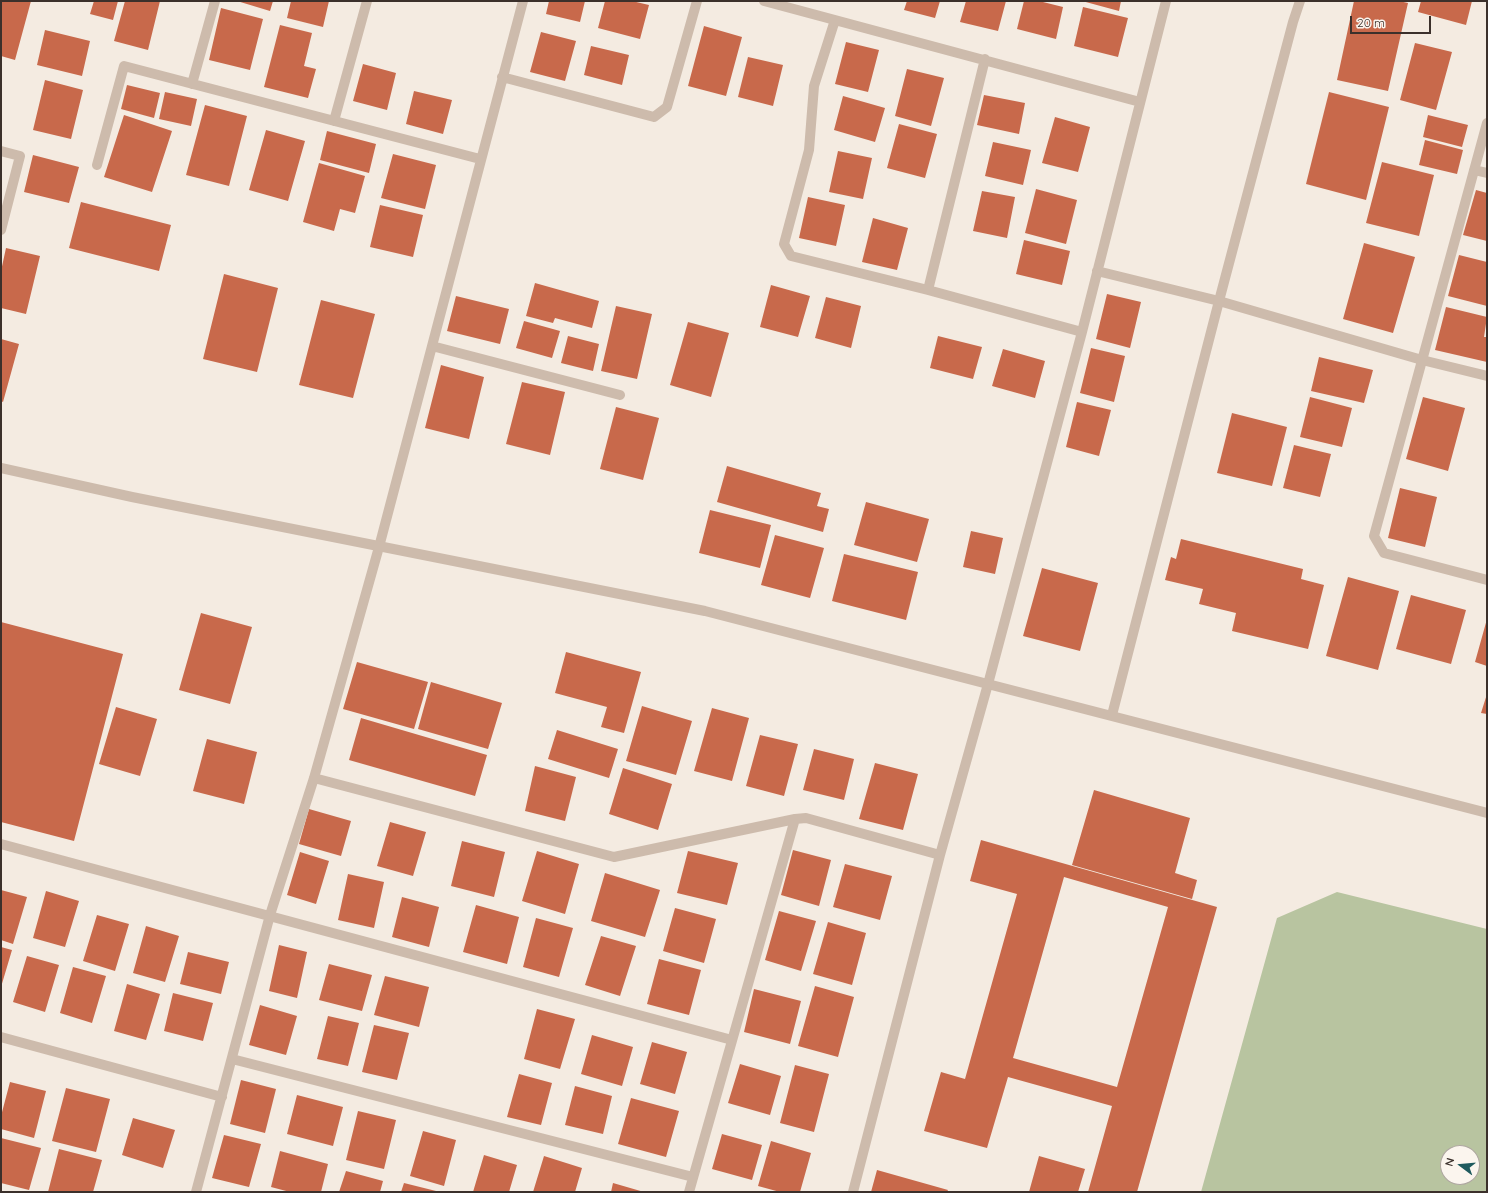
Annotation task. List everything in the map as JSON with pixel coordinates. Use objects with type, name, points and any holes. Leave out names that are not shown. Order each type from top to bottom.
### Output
[{"type":"street","points":[[192,84],[215,1]]},
{"type":"street","points":[[334,121],[367,1]]},
{"type":"street","points":[[196,1192],[270,915],[314,778],[379,547],[523,1]]},
{"type":"street","points":[[502,77],[654,117],[667,108],[697,1]]},
{"type":"street","points":[[764,1],[985,59],[1140,102]]},
{"type":"street","points":[[853,1192],[940,856],[988,684],[1082,332],[1166,1]]},
{"type":"street","points":[[1112,715],[1219,300],[1293,22],[1300,1]]},
{"type":"street","points":[[835,20],[814,86],[808,150],[784,244],[791,256],[928,290],[1082,332]]},
{"type":"street","points":[[928,290],[985,59]]},
{"type":"street","points":[[97,165],[124,66],[480,160]]},
{"type":"street","points":[[1487,122],[1374,536],[1384,553],[1487,580]]},
{"type":"street","points":[[1,151],[20,156],[1,230]]},
{"type":"street","points":[[1474,170],[1487,173]]},
{"type":"street","points":[[1097,271],[1219,300],[1422,360],[1487,376]]},
{"type":"street","points":[[432,346],[620,395]]},
{"type":"street","points":[[1,468],[132,497],[705,611],[1487,813]]},
{"type":"street","points":[[314,778],[614,857],[794,818],[806,818],[940,856]]},
{"type":"street","points":[[689,1192],[794,818]]},
{"type":"street","points":[[1,844],[732,1040]]},
{"type":"street","points":[[1,1037],[222,1097]]},
{"type":"street","points":[[232,1059],[693,1177]]},
{"type":"green space","points":[[1337,892],[1487,929],[1487,1192],[1201,1192],[1277,918]]},
{"type":"building","points":[[1,1],[31,1],[15,60],[1,56]]},
{"type":"building","points":[[94,1],[118,1],[113,20],[90,14]]},
{"type":"building","points":[[125,1],[160,1],[148,50],[114,41]]},
{"type":"building","points":[[237,1],[273,1],[270,11]]},
{"type":"building","points":[[291,1],[329,1],[323,27],[287,18]]},
{"type":"building","points":[[549,1],[585,1],[580,22],[546,14]]},
{"type":"building","points":[[605,1],[632,1],[649,5],[640,39],[598,28]]},
{"type":"building","points":[[907,1],[940,1],[935,18],[904,10]]},
{"type":"building","points":[[966,1],[1006,1],[998,31],[960,22]]},
{"type":"building","points":[[1024,1],[1039,1],[1063,7],[1056,39],[1017,29]]},
{"type":"building","points":[[1082,1],[1121,1],[1119,11]]},
{"type":"building","points":[[1354,1],[1399,1],[1408,3],[1388,91],[1337,80]]},
{"type":"building","points":[[1421,1],[1472,1],[1466,25],[1418,12]]},
{"type":"building","points":[[1083,7],[1128,18],[1118,57],[1074,46]]},
{"type":"building","points":[[221,8],[263,19],[250,70],[209,60]]},
{"type":"building","points":[[280,25],[312,33],[304,66],[316,69],[308,98],[264,87]]},
{"type":"building","points":[[704,26],[742,37],[726,96],[688,86]]},
{"type":"building","points":[[45,30],[90,41],[82,76],[37,65]]},
{"type":"building","points":[[541,32],[576,41],[565,81],[530,72]]},
{"type":"building","points":[[846,42],[879,50],[868,92],[835,84]]},
{"type":"building","points":[[1415,43],[1452,52],[1436,110],[1400,100]]},
{"type":"building","points":[[591,46],[629,55],[622,85],[584,75]]},
{"type":"building","points":[[748,57],[783,65],[773,106],[738,97]]},
{"type":"building","points":[[363,64],[396,73],[387,110],[353,101]]},
{"type":"building","points":[[907,69],[944,78],[931,126],[895,116]]},
{"type":"building","points":[[45,80],[83,90],[71,139],[33,130]]},
{"type":"building","points":[[127,85],[160,93],[154,118],[121,109]]},
{"type":"building","points":[[414,91],[452,100],[443,134],[406,124]]},
{"type":"building","points":[[165,92],[197,99],[191,126],[159,119]]},
{"type":"building","points":[[1329,92],[1389,107],[1366,200],[1306,184]]},
{"type":"building","points":[[984,95],[1025,103],[1019,134],[977,125]]},
{"type":"building","points":[[843,96],[885,108],[875,142],[834,130]]},
{"type":"building","points":[[205,105],[247,116],[229,186],[186,175]]},
{"type":"building","points":[[124,115],[172,131],[152,192],[104,177]]},
{"type":"building","points":[[1428,115],[1468,125],[1462,147],[1423,137]]},
{"type":"building","points":[[1055,117],[1090,127],[1078,172],[1042,163]]},
{"type":"building","points":[[899,124],[937,134],[925,178],[887,168]]},
{"type":"building","points":[[266,130],[305,141],[288,201],[249,190]]},
{"type":"building","points":[[327,131],[376,144],[369,173],[320,160]]},
{"type":"building","points":[[1425,140],[1463,150],[1457,174],[1419,165]]},
{"type":"building","points":[[993,142],[1031,150],[1023,185],[985,176]]},
{"type":"building","points":[[838,151],[872,158],[863,199],[829,192]]},
{"type":"building","points":[[393,154],[436,165],[425,209],[381,198]]},
{"type":"building","points":[[33,155],[79,167],[69,203],[24,192]]},
{"type":"building","points":[[1382,162],[1434,175],[1419,236],[1366,223]]},
{"type":"building","points":[[319,163],[365,176],[355,213],[340,209],[334,231],[303,222]]},
{"type":"building","points":[[1036,189],[1077,200],[1066,244],[1025,233]]},
{"type":"building","points":[[1476,190],[1487,193],[1487,241],[1463,235]]},
{"type":"building","points":[[982,191],[1015,197],[1007,238],[973,231]]},
{"type":"building","points":[[808,197],[845,205],[836,246],[799,238]]},
{"type":"building","points":[[81,202],[171,225],[159,271],[69,248]]},
{"type":"building","points":[[380,205],[423,215],[413,257],[370,247]]},
{"type":"building","points":[[873,218],[908,228],[897,270],[862,262]]},
{"type":"building","points":[[1024,240],[1070,251],[1062,285],[1016,274]]},
{"type":"building","points":[[1364,243],[1415,257],[1393,333],[1343,319]]},
{"type":"building","points":[[6,248],[40,256],[26,314],[1,308],[1,271]]},
{"type":"building","points":[[1459,255],[1487,262],[1487,306],[1448,296]]},
{"type":"building","points":[[224,274],[278,288],[257,372],[203,359]]},
{"type":"building","points":[[535,283],[599,301],[592,328],[555,318],[553,323],[526,316]]},
{"type":"building","points":[[771,285],[810,296],[798,337],[760,327]]},
{"type":"building","points":[[1107,294],[1141,302],[1130,348],[1096,339]]},
{"type":"building","points":[[456,296],[509,309],[500,344],[447,331]]},
{"type":"building","points":[[826,297],[861,306],[851,348],[815,338]]},
{"type":"building","points":[[321,300],[375,314],[353,398],[299,385]]},
{"type":"building","points":[[616,306],[652,314],[637,379],[601,371]]},
{"type":"building","points":[[1446,307],[1487,317],[1484,337],[1487,337],[1487,362],[1435,350]]},
{"type":"building","points":[[524,321],[560,331],[552,358],[516,348]]},
{"type":"building","points":[[688,322],[729,333],[711,397],[670,385]]},
{"type":"building","points":[[568,336],[599,344],[593,371],[561,363]]},
{"type":"building","points":[[938,336],[982,347],[973,379],[930,368]]},
{"type":"building","points":[[1,339],[19,344],[3,402],[1,401]]},
{"type":"building","points":[[1091,348],[1125,356],[1114,402],[1080,393]]},
{"type":"building","points":[[1003,349],[1045,361],[1035,398],[992,386]]},
{"type":"building","points":[[1319,357],[1373,370],[1364,403],[1311,391]]},
{"type":"building","points":[[441,365],[484,377],[469,439],[425,428]]},
{"type":"building","points":[[522,382],[565,392],[550,455],[506,444]]},
{"type":"building","points":[[1310,397],[1352,408],[1342,447],[1300,437]]},
{"type":"building","points":[[1423,397],[1465,408],[1448,471],[1406,459]]},
{"type":"building","points":[[1077,402],[1111,410],[1099,456],[1066,447]]},
{"type":"building","points":[[616,407],[659,418],[643,480],[600,469]]},
{"type":"building","points":[[1232,413],[1287,427],[1272,486],[1217,473]]},
{"type":"building","points":[[1294,445],[1331,454],[1320,497],[1283,488]]},
{"type":"building","points":[[727,466],[821,493],[817,506],[829,509],[823,532],[717,502]]},
{"type":"building","points":[[1400,488],[1437,497],[1425,547],[1388,538]]},
{"type":"building","points":[[866,502],[929,519],[917,562],[854,545]]},
{"type":"building","points":[[710,510],[771,525],[760,568],[699,553]]},
{"type":"building","points":[[971,531],[1003,538],[995,574],[963,567]]},
{"type":"building","points":[[775,535],[824,548],[810,598],[761,585]]},
{"type":"building","points":[[1181,539],[1303,569],[1301,579],[1324,585],[1308,649],[1232,631],[1236,613],[1199,604],[1203,589],[1165,580],[1171,557],[1176,559]]},
{"type":"building","points":[[844,554],[918,572],[906,620],[832,601]]},
{"type":"building","points":[[1042,568],[1098,583],[1080,651],[1023,636]]},
{"type":"building","points":[[1348,577],[1399,591],[1378,670],[1326,656]]},
{"type":"building","points":[[1411,595],[1466,610],[1451,664],[1396,649]]},
{"type":"building","points":[[201,613],[252,627],[230,704],[179,690]]},
{"type":"building","points":[[1487,619],[1487,666],[1475,662]]},
{"type":"building","points":[[1,622],[123,654],[74,841],[1,822]]},
{"type":"building","points":[[566,652],[641,672],[624,733],[601,727],[607,707],[555,693]]},
{"type":"building","points":[[357,662],[428,682],[414,729],[343,709]]},
{"type":"building","points":[[431,682],[502,703],[488,749],[418,729]]},
{"type":"building","points":[[1487,694],[1487,714],[1481,713]]},
{"type":"building","points":[[642,706],[692,721],[676,775],[626,761]]},
{"type":"building","points":[[116,707],[157,719],[140,776],[99,764]]},
{"type":"building","points":[[712,708],[749,718],[732,781],[694,771]]},
{"type":"building","points":[[361,718],[487,755],[475,796],[349,760]]},
{"type":"building","points":[[557,730],[618,749],[609,778],[548,759]]},
{"type":"building","points":[[760,735],[798,744],[784,796],[746,786]]},
{"type":"building","points":[[207,739],[257,752],[244,804],[193,791]]},
{"type":"building","points":[[814,749],[854,759],[844,800],[803,790]]},
{"type":"building","points":[[875,763],[918,774],[903,830],[859,819]]},
{"type":"building","points":[[535,766],[576,777],[565,821],[525,811]]},
{"type":"building","points":[[623,768],[672,784],[658,830],[609,814]]},
{"type":"building","points":[[1094,790],[1190,818],[1175,873],[1197,880],[1192,899],[1072,865]]},
{"type":"building","points":[[309,809],[351,821],[341,856],[299,844]]},
{"type":"building","points":[[390,822],[426,832],[413,876],[377,866]]},
{"type":"building","points":[[981,840],[1217,907],[1137,1192],[1088,1192],[1112,1106],[1008,1077],[987,1148],[924,1131],[941,1072],[965,1079],[1017,894],[970,881]],"holes":[[[1064,877],[1168,907],[1117,1087],[1013,1058]]]},
{"type":"building","points":[[462,841],[505,852],[494,897],[451,886]]},
{"type":"building","points":[[793,850],[831,860],[819,906],[781,895]]},
{"type":"building","points":[[537,851],[579,864],[565,914],[522,901]]},
{"type":"building","points":[[688,851],[738,863],[727,905],[677,893]]},
{"type":"building","points":[[300,852],[329,861],[316,904],[287,895]]},
{"type":"building","points":[[845,864],[892,876],[880,920],[833,907]]},
{"type":"building","points":[[605,873],[660,890],[645,937],[591,921]]},
{"type":"building","points":[[348,874],[384,882],[374,928],[338,920]]},
{"type":"building","points":[[1,890],[27,897],[13,944],[1,940]]},
{"type":"building","points":[[46,891],[79,901],[65,947],[33,938]]},
{"type":"building","points":[[402,897],[439,907],[429,947],[392,937]]},
{"type":"building","points":[[476,905],[519,917],[507,964],[463,952]]},
{"type":"building","points":[[675,908],[716,919],[704,963],[663,951]]},
{"type":"building","points":[[779,911],[816,921],[801,971],[765,960]]},
{"type":"building","points":[[97,915],[129,924],[115,971],[83,961]]},
{"type":"building","points":[[536,918],[573,928],[559,977],[523,967]]},
{"type":"building","points":[[828,922],[866,933],[852,985],[813,974]]},
{"type":"building","points":[[146,926],[179,936],[165,982],[133,973]]},
{"type":"building","points":[[601,936],[636,946],[620,996],[585,985]]},
{"type":"building","points":[[279,945],[307,952],[297,998],[269,991]]},
{"type":"building","points":[[1,947],[12,950],[1,987]]},
{"type":"building","points":[[188,952],[229,962],[221,994],[180,984]]},
{"type":"building","points":[[27,956],[59,965],[45,1012],[13,1002]]},
{"type":"building","points":[[659,959],[701,970],[689,1015],[647,1004]]},
{"type":"building","points":[[329,964],[372,975],[362,1011],[319,1000]]},
{"type":"building","points":[[73,967],[106,976],[92,1023],[60,1013]]},
{"type":"building","points":[[385,976],[429,987],[419,1027],[374,1015]]},
{"type":"building","points":[[127,984],[160,994],[146,1040],[114,1031]]},
{"type":"building","points":[[815,986],[854,997],[838,1057],[798,1046]]},
{"type":"building","points":[[754,989],[801,1001],[790,1044],[744,1032]]},
{"type":"building","points":[[173,993],[213,1003],[203,1041],[164,1031]]},
{"type":"building","points":[[260,1005],[297,1016],[286,1055],[249,1045]]},
{"type":"building","points":[[537,1009],[575,1019],[560,1069],[524,1059]]},
{"type":"building","points":[[328,1016],[359,1023],[348,1066],[317,1059]]},
{"type":"building","points":[[374,1025],[409,1033],[397,1080],[362,1072]]},
{"type":"building","points":[[592,1035],[633,1047],[622,1086],[581,1074]]},
{"type":"building","points":[[652,1042],[687,1052],[675,1094],[640,1084]]},
{"type":"building","points":[[740,1064],[781,1076],[770,1115],[728,1103]]},
{"type":"building","points":[[795,1065],[829,1074],[814,1132],[780,1123]]},
{"type":"building","points":[[519,1074],[552,1083],[541,1125],[507,1117]]},
{"type":"building","points":[[241,1080],[276,1089],[265,1133],[230,1124]]},
{"type":"building","points":[[10,1082],[46,1091],[34,1138],[1,1129],[1,1116]]},
{"type":"building","points":[[575,1086],[612,1096],[603,1134],[565,1125]]},
{"type":"building","points":[[66,1088],[110,1099],[96,1152],[52,1141]]},
{"type":"building","points":[[297,1095],[343,1107],[333,1146],[287,1134]]},
{"type":"building","points":[[631,1098],[679,1111],[666,1157],[618,1144]]},
{"type":"building","points":[[358,1111],[396,1120],[384,1169],[346,1160]]},
{"type":"building","points":[[133,1118],[175,1130],[163,1168],[122,1155]]},
{"type":"building","points":[[423,1131],[456,1140],[444,1186],[410,1176]]},
{"type":"building","points":[[722,1134],[762,1145],[752,1180],[712,1169]]},
{"type":"building","points":[[224,1135],[261,1144],[249,1187],[212,1178]]},
{"type":"building","points":[[1,1138],[41,1148],[29,1190],[1,1183]]},
{"type":"building","points":[[771,1141],[811,1153],[800,1192],[780,1192],[758,1186]]},
{"type":"building","points":[[59,1149],[102,1160],[93,1192],[48,1192]]},
{"type":"building","points":[[280,1151],[328,1164],[321,1192],[290,1192],[271,1187]]},
{"type":"building","points":[[484,1155],[517,1165],[509,1192],[473,1192]]},
{"type":"building","points":[[544,1156],[582,1168],[575,1192],[533,1192]]},
{"type":"building","points":[[1039,1156],[1085,1169],[1078,1192],[1029,1192]]},
{"type":"building","points":[[877,1170],[948,1190],[947,1192],[871,1192]]},
{"type":"building","points":[[346,1171],[383,1181],[380,1192],[339,1192]]},
{"type":"building","points":[[404,1183],[436,1191],[436,1192],[401,1192]]},
{"type":"building","points":[[613,1183],[644,1192],[611,1192]]}]
